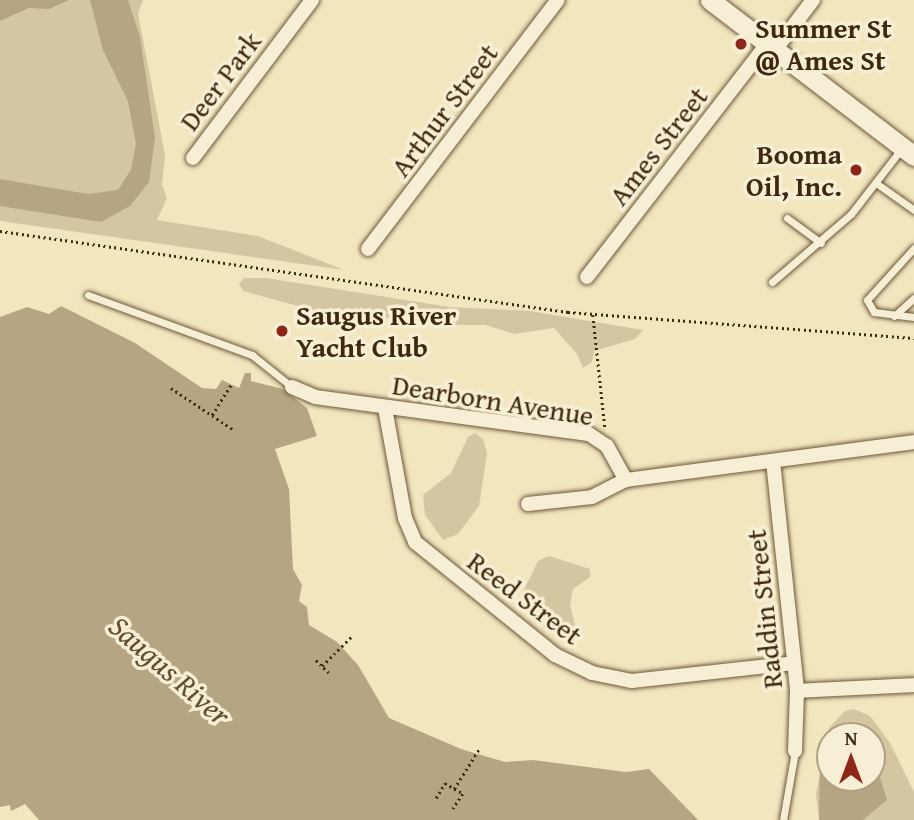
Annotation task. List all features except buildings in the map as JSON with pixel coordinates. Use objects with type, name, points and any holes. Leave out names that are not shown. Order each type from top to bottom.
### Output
[{"type":"main road","points":[[710,0],[908,152]]},
{"type":"street","name":"Deer Park","points":[[193,158],[312,0]]},
{"type":"street","name":"Arthur Street","points":[[368,249],[558,0]]},
{"type":"street","name":"Ames Street","points":[[587,277],[771,47],[813,0]]},
{"type":"street","name":"Dearborn Avenue","points":[[292,387],[315,397],[584,434],[601,440],[626,480]]},
{"type":"street","name":"Reed Street","points":[[385,408],[405,518],[415,542],[555,655],[592,673],[632,681],[794,663]]},
{"type":"street","points":[[528,504],[592,497],[626,480],[914,442]]},
{"type":"street","name":"Raddin Street","points":[[773,461],[797,691],[795,751]]},
{"type":"street","points":[[797,691],[914,685]]},
{"type":"lane","points":[[772,282],[821,243],[908,152]]},
{"type":"lane","points":[[876,183],[914,210]]},
{"type":"lane","points":[[787,218],[821,243]]},
{"type":"lane","points":[[913,317],[893,316],[871,310],[867,297],[914,248]]},
{"type":"lane","points":[[88,295],[252,355],[292,387]]},
{"type":"lane","points":[[893,316],[902,313],[914,298]]},
{"type":"lane","points":[[783,820],[795,751]]},
{"type":"path","points":[[0,231],[593,315],[914,338]]},
{"type":"path","points":[[593,315],[605,417],[601,440]]},
{"type":"path","points":[[212,415],[232,383]]},
{"type":"path","points":[[171,388],[234,430]]},
{"type":"path","points":[[323,666],[352,636]]},
{"type":"path","points":[[316,660],[329,673]]},
{"type":"path","points":[[454,789],[480,748]]},
{"type":"path","points":[[436,798],[445,783],[463,794],[453,810]]},
{"type":"shaded area","points":[[0,0],[143,0],[138,13],[165,155],[162,185],[167,198],[157,220],[258,236],[344,270],[0,221]]},
{"type":"shaded area","points":[[244,278],[266,278],[450,307],[530,311],[643,330],[635,339],[594,351],[592,362],[583,368],[577,354],[554,328],[514,334],[486,325],[437,325],[383,317],[364,309],[316,311],[243,291],[239,284]]},
{"type":"shaded area","points":[[475,433],[483,439],[487,453],[479,506],[458,534],[443,540],[425,515],[423,495],[451,473],[468,437]]},
{"type":"shaded area","points":[[549,556],[590,569],[590,577],[573,589],[570,605],[577,633],[572,642],[537,622],[522,606],[522,594],[538,561]]},
{"type":"shaded area","points":[[854,709],[870,716],[874,722],[835,722],[845,711]]},
{"type":"shaded area","points":[[886,738],[914,792],[914,820],[819,820],[816,794],[886,792]]},
{"type":"water","points":[[0,0],[69,0],[49,9],[29,8],[0,21]]},
{"type":"water","points":[[90,0],[128,0],[140,37],[155,138],[149,182],[130,206],[101,222],[0,206],[0,179],[88,194],[118,190],[131,170],[136,144],[128,101],[103,50]]},
{"type":"water","name":"Saugus River","points":[[61,306],[135,343],[202,388],[216,389],[222,380],[239,388],[245,373],[251,373],[251,381],[283,389],[307,408],[317,436],[275,449],[289,489],[293,569],[302,585],[299,601],[307,607],[309,625],[337,642],[358,665],[389,718],[461,749],[505,762],[533,760],[626,772],[649,769],[698,820],[39,820],[25,804],[11,811],[10,805],[0,807],[0,317],[27,307],[49,314]]},
{"type":"water","points":[[819,792],[884,792],[887,800],[863,820],[819,820]]},
{"type":"place","name":"Summer St @ Ames St","points":[[741,44]]},
{"type":"place","name":"Booma Oil, Inc.","points":[[856,170]]},
{"type":"place","name":"Saugus River Yacht Club","points":[[282,331]]}]
